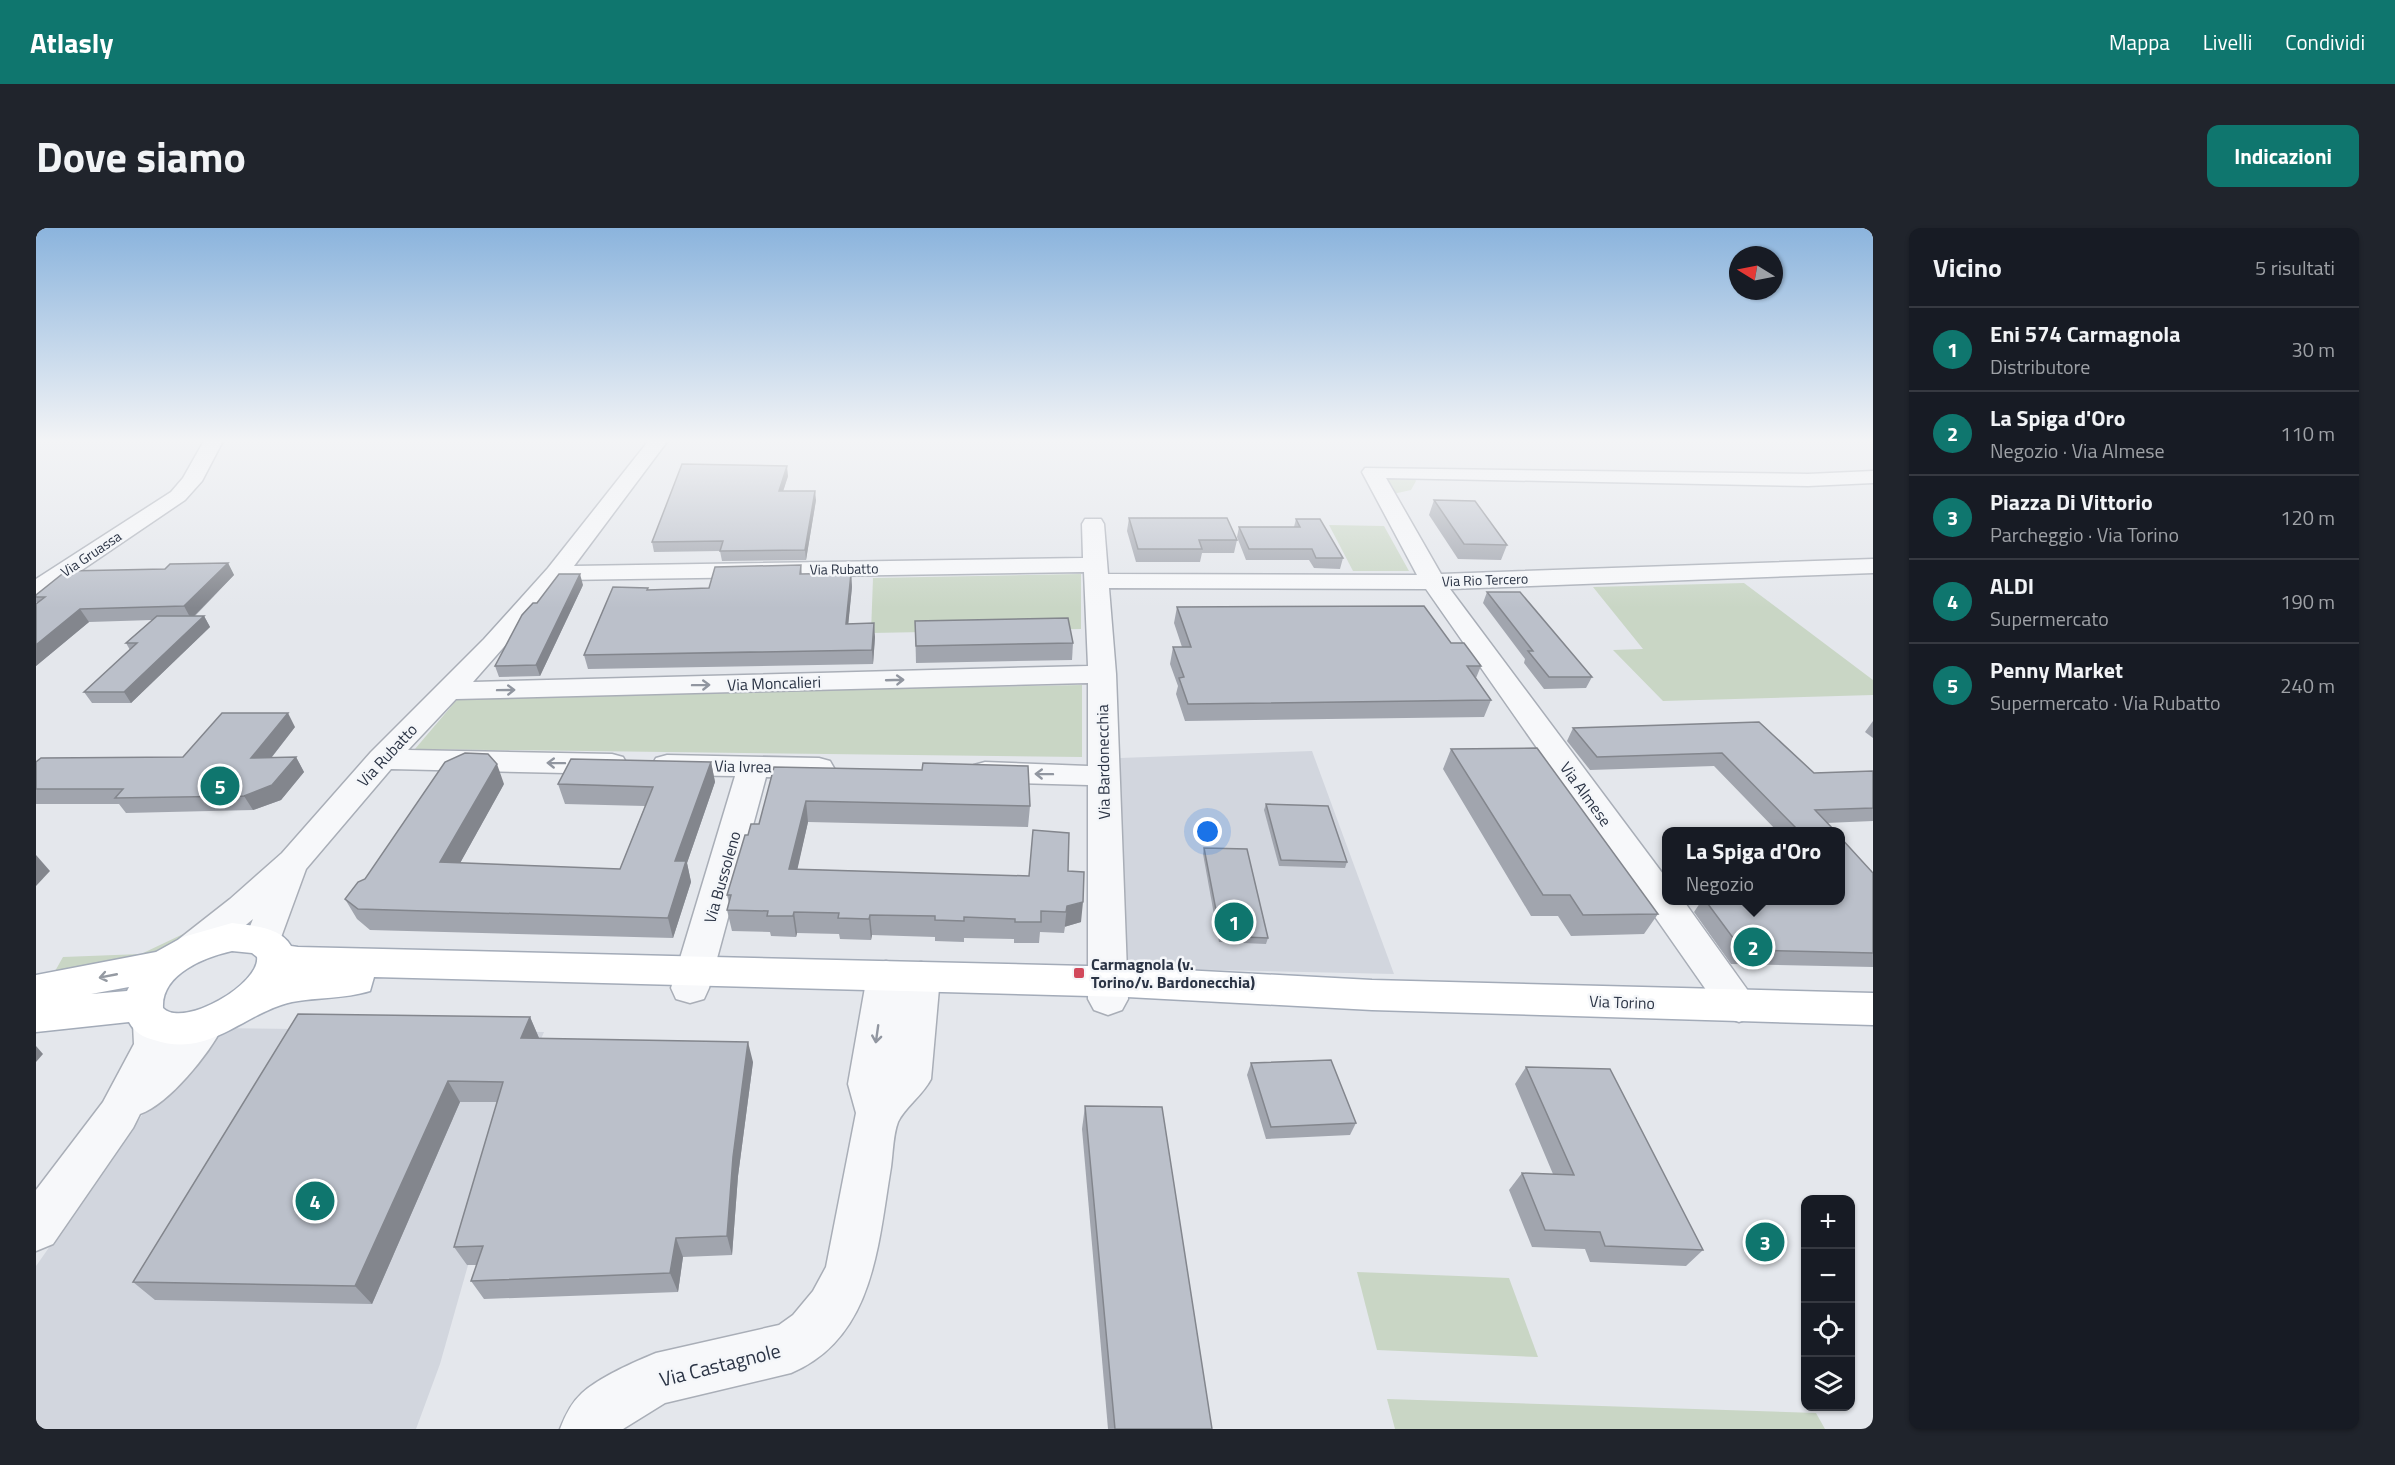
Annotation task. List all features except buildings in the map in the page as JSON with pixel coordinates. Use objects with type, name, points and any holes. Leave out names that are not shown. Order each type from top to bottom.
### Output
[{"type":"main road","points":[[36,990],[179,957],[232,937],[298,960],[692,980]]},
{"type":"main road","points":[[253,999],[271,978],[270,949]]},
{"type":"main road","points":[[147,1015],[148,985],[179,957]]},
{"type":"main road","points":[[36,1016],[147,1015],[166,1029],[183,1029],[203,1026],[221,1019],[253,999],[292,987],[359,980],[692,980]]},
{"type":"main road","name":"Via Torino","points":[[692,980],[1873,1009]]},
{"type":"street","name":"Via Gruassa","points":[[36,590],[179,495]]},
{"type":"street","name":"Via Rubatto","points":[[294,861],[382,759],[556,573],[617,495]]},
{"type":"street","name":"Via Almese","points":[[1407,496],[1433,582],[1662,898]]},
{"type":"street","name":"Via Bardonecchia","points":[[1094,524],[1102,674],[1108,990]]},
{"type":"street","name":"Via Rio Tercero","points":[[1097,573],[1433,582],[1873,566]]},
{"type":"street","name":"Via Rubatto","points":[[556,573],[1097,573]]},
{"type":"street","name":"Via Moncalieri","points":[[447,691],[1102,674]]},
{"type":"street","name":"Via Ivrea","points":[[382,759],[844,769]]},
{"type":"street","name":"Via Bussoleno","points":[[692,980],[753,766]]},
{"type":"street","points":[[959,772],[1103,776]]},
{"type":"street","points":[[270,949],[276,901],[294,861]]},
{"type":"street","points":[[179,957],[294,861]]},
{"type":"street","name":"Via Almese","points":[[1667,905],[1740,1006]]},
{"type":"street","name":"Via Castagnole","points":[[587,1429],[601,1412],[656,1379],[791,1347],[811,1333],[831,1308],[849,1272],[878,1113],[869,1084],[902,985]]},
{"type":"street","points":[[36,1228],[118,1115],[154,1045],[147,1015]]},
{"type":"street","points":[[118,1115],[154,1083],[203,1026]]},
{"type":"shaded area","points":[[1312,751],[1394,974],[1127,968],[1120,758]]},
{"type":"shaded area","points":[[213,1028],[544,1032],[514,1103],[440,1364],[416,1429],[36,1429],[36,1266],[150,1104]]},
{"type":"green space","points":[[1329,525],[1384,526],[1409,571],[1353,571]]},
{"type":"green space","points":[[1081,574],[1081,629],[871,633],[873,578]]},
{"type":"green space","points":[[1744,583],[1873,680],[1873,695],[1663,701],[1613,650],[1643,649],[1593,587]]},
{"type":"green space","points":[[1082,685],[1082,757],[415,749],[460,696]]},
{"type":"green space","points":[[198,927],[160,953],[50,980],[63,957],[141,954]]},
{"type":"green space","points":[[1357,1272],[1509,1278],[1538,1357],[1377,1350]]},
{"type":"green space","points":[[1387,1399],[1816,1413],[1825,1429],[1395,1429]]},
{"type":"place","name":"Penny Market","points":[[220,786]]},
{"type":"place","name":"Eni 574 Carmagnola","points":[[1234,922]]},
{"type":"place","name":"La Spiga d'Oro","points":[[1753,947]]},
{"type":"place","name":"Carmagnola (v. Torino/v. Bardonecchia)","points":[[1079,973]]},
{"type":"place","name":"ALDI","points":[[315,1201]]},
{"type":"place","name":"Piazza Di Vittorio","points":[[1765,1242]]}]
